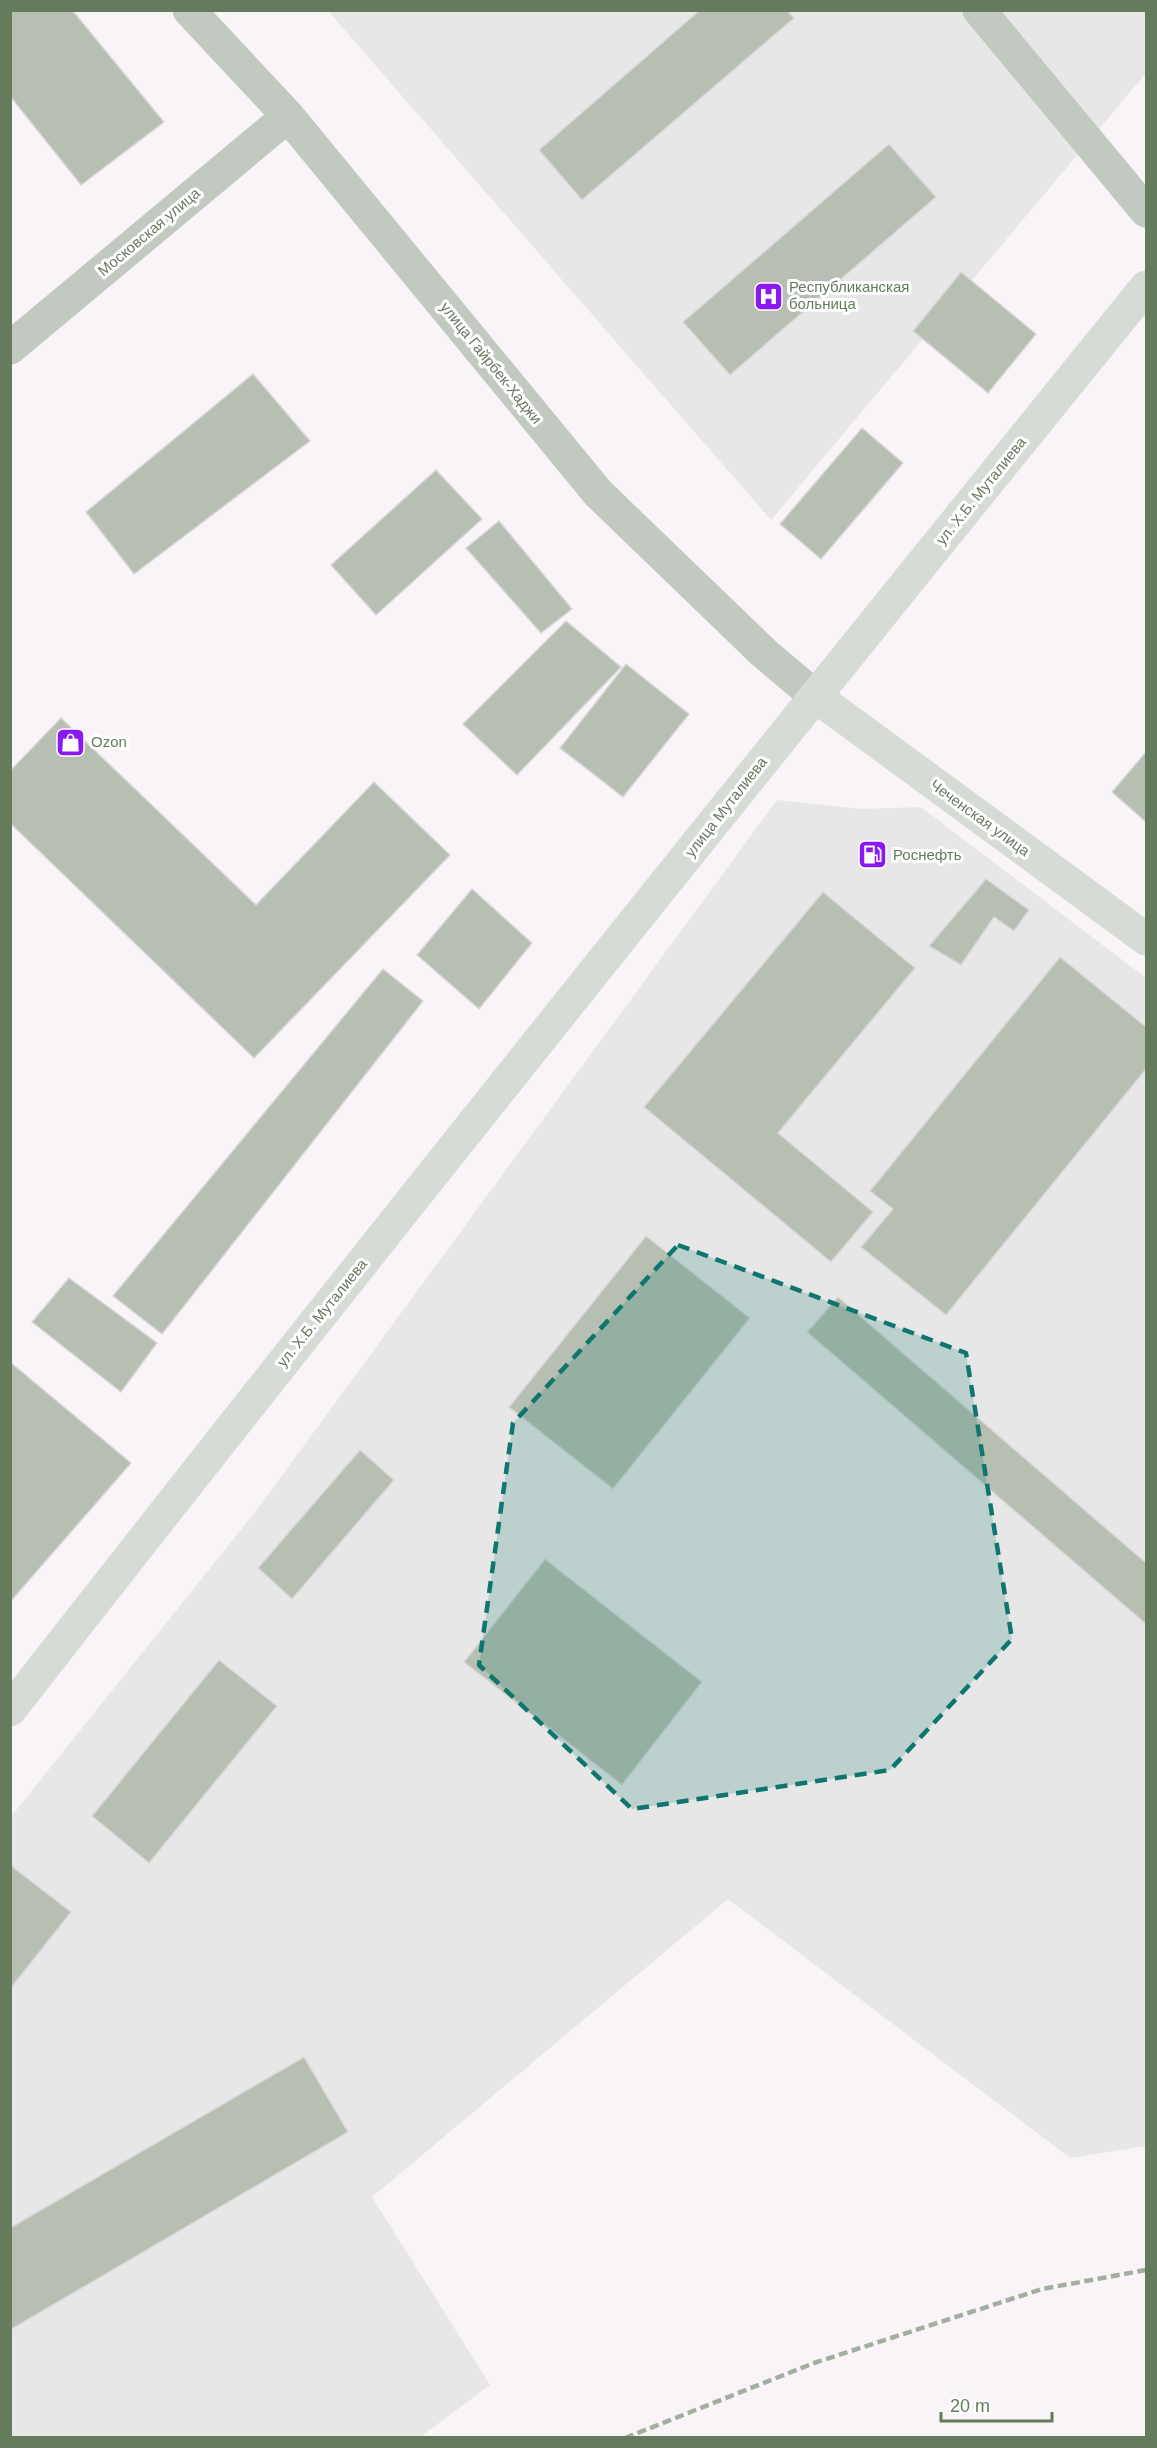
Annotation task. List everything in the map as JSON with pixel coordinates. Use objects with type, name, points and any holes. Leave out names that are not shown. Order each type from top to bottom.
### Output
[{"type":"main road","name":"ул. Х.Б. Муталиева","points":[[815,696],[1146,286]]},
{"type":"main road","name":"улица Муталиева","points":[[637,918],[815,696]]},
{"type":"main road","name":"Чеченская улица","points":[[815,696],[1146,939]]},
{"type":"main road","name":"ул. Х.Б. Муталиева","points":[[10,1710],[255,1396],[637,918]]},
{"type":"street","name":"улица Гайрбек-Хаджи","points":[[189,10],[288,117],[598,493],[765,653],[815,696]]},
{"type":"street","points":[[979,10],[1146,211]]},
{"type":"street","name":"Московская улица","points":[[10,348],[288,117]]},
{"type":"highlighted area","points":[[678,1245],[966,1353],[1012,1639],[890,1770],[632,1809],[479,1665],[513,1423]]},
{"type":"shaded area","name":"Республиканская больница","points":[[328,11],[1146,11],[1146,73],[771,520]]},
{"type":"shaded area","points":[[777,800],[862,809],[921,807],[1146,978],[1146,2146],[1070,2158],[728,1899],[372,2197],[490,2385],[420,2437],[11,2437],[10,1818],[256,1511]]},
{"type":"building","points":[[15,10],[72,10],[164,122],[81,185],[10,96],[10,14]]},
{"type":"building","points":[[700,10],[787,10],[794,18],[582,200],[539,150]]},
{"type":"building","points":[[889,144],[936,197],[730,375],[683,322]]},
{"type":"building","points":[[961,272],[1036,334],[988,393],[913,331]]},
{"type":"building","points":[[253,374],[310,441],[134,574],[86,512]]},
{"type":"building","points":[[862,428],[903,463],[821,559],[780,524]]},
{"type":"building","points":[[436,470],[482,519],[376,615],[331,565]]},
{"type":"building","points":[[499,521],[572,609],[541,633],[466,548]]},
{"type":"building","points":[[566,621],[621,667],[517,775],[463,724]]},
{"type":"building","points":[[626,664],[689,714],[623,797],[560,748]]},
{"type":"building","points":[[61,718],[256,905],[374,782],[450,855],[254,1058],[10,823],[10,771]]},
{"type":"building","points":[[1146,752],[1146,822],[1112,792]]},
{"type":"building","points":[[986,879],[1029,910],[1014,931],[994,917],[961,965],[929,946]]},
{"type":"building","points":[[472,889],[532,943],[479,1009],[417,955]]},
{"type":"building","points":[[823,892],[915,968],[778,1133],[873,1212],[831,1262],[644,1107]]},
{"type":"building","points":[[1060,957],[1146,1027],[1146,1069],[946,1315],[861,1247],[893,1209],[870,1191]]},
{"type":"building","points":[[383,969],[423,1001],[162,1334],[113,1296]]},
{"type":"building","points":[[646,1236],[750,1318],[613,1489],[509,1407]]},
{"type":"building","points":[[69,1278],[157,1343],[121,1392],[32,1322]]},
{"type":"building","points":[[838,1297],[1146,1563],[1146,1624],[807,1332]]},
{"type":"building","points":[[10,1362],[131,1463],[10,1602]]},
{"type":"building","points":[[360,1450],[394,1480],[292,1599],[258,1568]]},
{"type":"building","points":[[545,1559],[702,1682],[622,1785],[464,1662]]},
{"type":"building","points":[[219,1660],[277,1706],[149,1863],[92,1816]]},
{"type":"building","points":[[10,1865],[71,1912],[10,1989]]},
{"type":"building","points":[[304,2057],[348,2132],[10,2330],[10,2228]]},
{"type":"railway","points":[[625,2438],[814,2363],[1042,2289],[1146,2270]]},
{"type":"place","name":"Республиканская больница","points":[[768,296]]},
{"type":"place","name":"Ozon","points":[[70,742]]},
{"type":"place","name":"Роснефть","points":[[872,855]]}]
